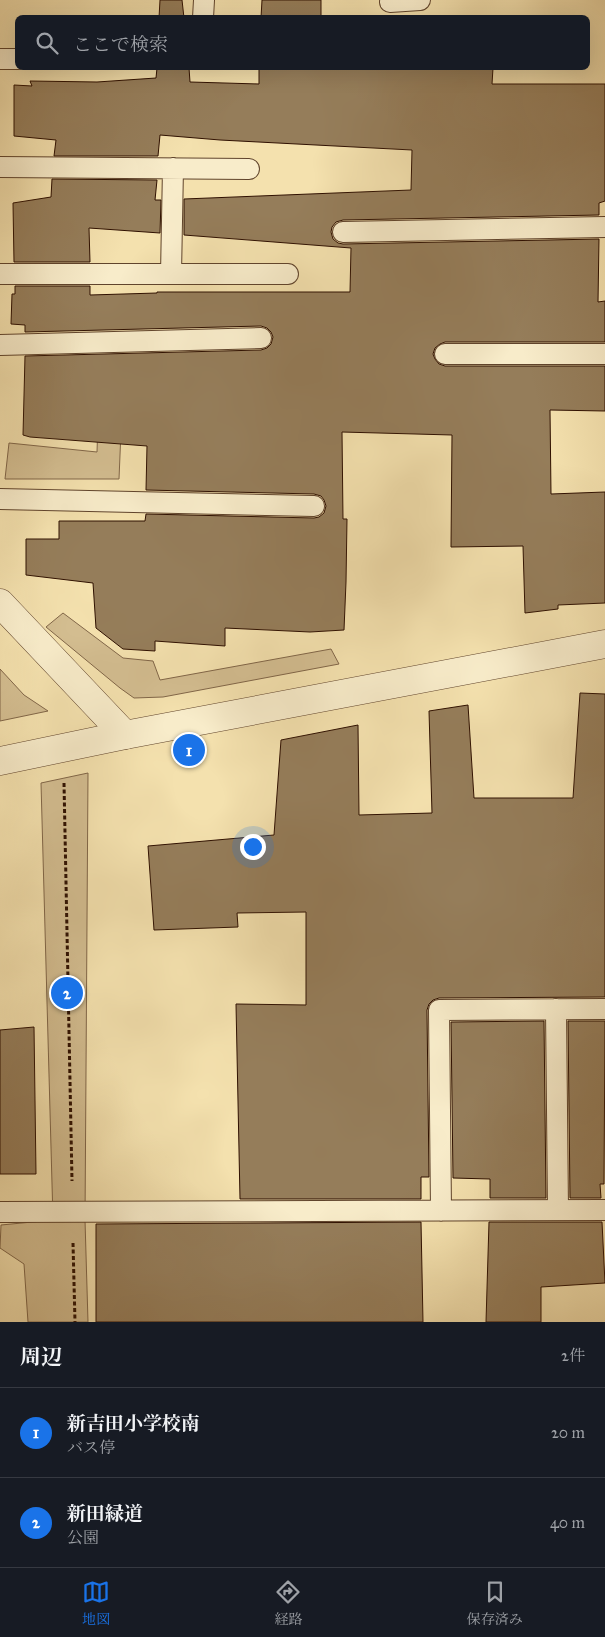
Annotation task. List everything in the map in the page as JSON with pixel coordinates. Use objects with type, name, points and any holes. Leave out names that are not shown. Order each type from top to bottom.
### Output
[{"type":"street","points":[[0,603],[125,735]]},
{"type":"street","points":[[0,761],[125,735],[605,644]]},
{"type":"lane","points":[[203,15],[204,0]]},
{"type":"lane","points":[[390,2],[420,0]]},
{"type":"lane","points":[[0,59],[15,59]]},
{"type":"lane","points":[[0,167],[249,169]]},
{"type":"lane","points":[[172,274],[173,168]]},
{"type":"lane","points":[[343,232],[605,227]]},
{"type":"lane","points":[[0,274],[288,274]]},
{"type":"lane","points":[[0,345],[261,338]]},
{"type":"lane","points":[[445,354],[605,354]]},
{"type":"lane","points":[[0,499],[314,506]]},
{"type":"lane","points":[[556,1009],[558,1210]]},
{"type":"lane","points":[[441,1211],[439,1010],[605,1009]]},
{"type":"lane","points":[[0,1212],[605,1210]]},
{"type":"path","points":[[63,747],[75,1322]]},
{"type":"shaded area","points":[[122,407],[119,479],[5,479],[9,443],[97,452],[98,421]]},
{"type":"shaded area","points":[[63,613],[123,658],[153,661],[160,680],[331,649],[339,664],[163,697],[134,698],[46,627]]},
{"type":"shaded area","points":[[0,669],[24,695],[48,711],[0,721]]},
{"type":"shaded area","points":[[88,773],[85,1220],[88,1322],[28,1322],[24,1264],[0,1248],[1,1225],[53,1220],[41,783]]},
{"type":"building","points":[[160,0],[182,0],[184,15],[159,15]]},
{"type":"building","points":[[262,0],[321,0],[321,15],[261,15]]},
{"type":"building","points":[[157,70],[189,70],[190,82],[259,84],[259,70],[493,70],[492,84],[605,84],[605,201],[599,203],[599,215],[343,220],[336,222],[331,232],[333,239],[343,244],[599,239],[598,302],[605,301],[605,342],[445,342],[435,348],[433,354],[439,364],[445,366],[605,366],[605,411],[550,410],[551,494],[605,492],[605,603],[558,605],[558,609],[525,613],[523,546],[451,547],[452,435],[342,432],[343,519],[347,519],[344,630],[310,632],[225,628],[225,646],[155,641],[155,651],[123,649],[96,628],[93,583],[26,575],[26,539],[59,539],[59,521],[145,521],[146,514],[314,518],[324,513],[326,506],[321,496],[314,494],[146,490],[147,446],[23,435],[25,356],[261,350],[271,344],[273,337],[267,328],[261,326],[25,332],[25,325],[11,324],[12,294],[15,294],[15,286],[90,286],[90,295],[157,292],[350,292],[351,248],[184,235],[184,199],[411,190],[412,150],[160,135],[158,156],[54,156],[56,140],[14,136],[14,85],[32,86],[30,81],[97,82],[156,78]]},
{"type":"building","points":[[52,179],[157,180],[155,200],[161,200],[160,233],[89,228],[90,262],[14,262],[13,203],[51,197]]},
{"type":"building","points":[[580,693],[605,694],[605,997],[439,998],[429,1004],[427,1010],[429,1177],[421,1177],[421,1199],[240,1199],[236,1004],[306,1005],[306,912],[237,913],[238,927],[154,930],[148,846],[274,835],[281,740],[358,725],[359,815],[432,813],[429,711],[468,705],[474,798],[573,798]]},
{"type":"building","points":[[544,1021],[546,1198],[490,1198],[490,1179],[453,1178],[451,1022]]},
{"type":"building","points":[[568,1021],[605,1021],[604,1184],[600,1184],[601,1198],[570,1198]]},
{"type":"building","points":[[34,1027],[36,1174],[0,1174],[0,1030]]},
{"type":"building","points":[[421,1222],[423,1322],[96,1322],[96,1224]]},
{"type":"building","points":[[489,1222],[602,1222],[605,1283],[541,1287],[541,1322],[486,1322]]},
{"type":"place","name":"新吉田小学校南","points":[[189,750]]},
{"type":"place","name":"新田緑道","points":[[67,993]]}]
